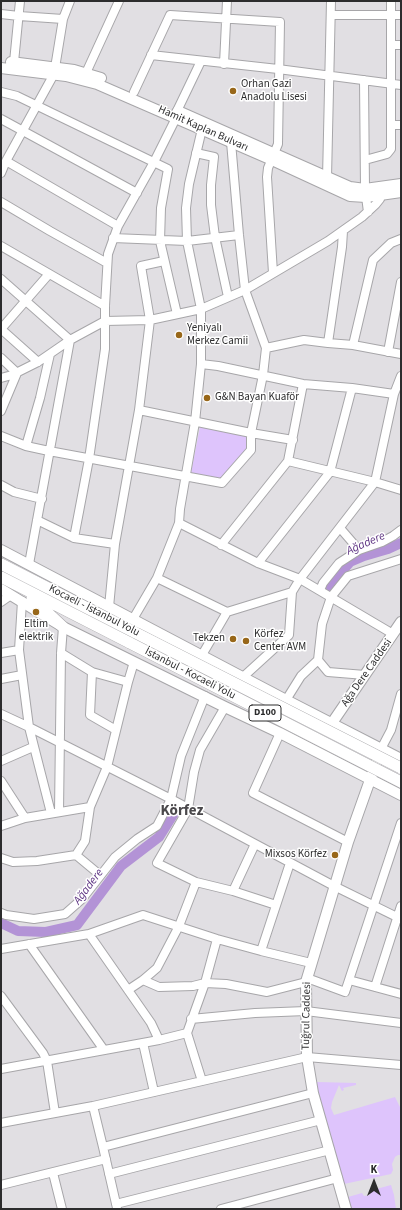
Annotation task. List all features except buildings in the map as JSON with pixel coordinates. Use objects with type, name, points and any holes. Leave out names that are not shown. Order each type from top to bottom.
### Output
[{"type":"highway","name":"Kocaeli - İstanbul Yolu","points":[[1,562],[15,571],[401,768]]},
{"type":"highway","name":"İstanbul - Kocaeli Yolu","points":[[1,578],[401,782]]},
{"type":"highway","points":[[21,588],[64,627]]},
{"type":"main road","name":"Hamit Kaplan Bulvarı","points":[[1,61],[14,62],[87,80],[177,114],[202,129],[231,142],[365,193]]},
{"type":"main road","name":"Hamit Kaplan Bulvarı","points":[[1,68],[86,73],[134,92],[177,114],[273,157],[350,196],[380,191],[401,192]]},
{"type":"main road","name":"Hamit Kaplan Bulvarı","points":[[380,191],[401,184]]},
{"type":"main road","points":[[1,550],[401,759]]},
{"type":"main road","points":[[1,589],[64,627],[205,696],[225,708],[276,731],[401,795]]},
{"type":"main road","name":"Ağa Dere Caddesi","points":[[332,723],[401,622]]},
{"type":"main road","points":[[276,731],[286,700]]},
{"type":"main road","name":"Tuğrul Caddesi","points":[[346,1209],[313,1093],[307,1058],[307,980],[348,842],[385,751]]},
{"type":"street","points":[[14,62],[20,1]]},
{"type":"street","points":[[1,174],[4,161],[23,131],[54,71],[63,19],[70,1]]},
{"type":"street","points":[[86,73],[119,1]]},
{"type":"street","points":[[224,64],[227,1]]},
{"type":"street","points":[[327,178],[328,76],[331,1]]},
{"type":"street","points":[[365,160],[383,156],[390,152],[391,149],[391,1]]},
{"type":"street","points":[[1,14],[63,19]]},
{"type":"street","points":[[134,92],[170,15],[280,22],[278,69],[278,144],[268,168],[273,273]]},
{"type":"street","points":[[331,15],[401,15]]},
{"type":"street","points":[[392,45],[401,45]]},
{"type":"street","points":[[151,55],[278,69],[401,85]]},
{"type":"street","points":[[74,538],[89,459],[105,349],[106,263],[108,254],[118,226],[154,162],[201,61]]},
{"type":"street","points":[[364,80],[365,193],[368,212]]},
{"type":"street","points":[[1,92],[18,96],[168,169],[161,208],[160,241],[177,314]]},
{"type":"street","points":[[1,119],[137,193]]},
{"type":"street","points":[[392,125],[401,125]]},
{"type":"street","points":[[133,619],[157,578],[179,524],[180,509],[195,422],[201,364],[201,309],[187,241],[186,199],[202,129]]},
{"type":"street","points":[[1,436],[26,446],[49,451],[222,483],[251,450],[252,433],[263,375],[266,348],[245,290],[231,142]]},
{"type":"street","points":[[196,153],[214,157],[211,195],[214,237],[228,297]]},
{"type":"street","points":[[4,161],[118,226]]},
{"type":"street","points":[[1,378],[17,373],[38,362],[70,340],[105,321],[150,320],[201,309],[245,290],[343,232],[376,204],[380,191]]},
{"type":"street","points":[[1,202],[106,263]]},
{"type":"street","points":[[328,343],[343,232]]},
{"type":"street","points":[[113,238],[187,241],[239,235]]},
{"type":"street","points":[[353,345],[373,260],[391,243],[401,239]]},
{"type":"street","points":[[1,246],[105,306]]},
{"type":"street","points":[[109,607],[115,544],[139,410],[150,320],[141,266],[164,261]]},
{"type":"street","points":[[38,362],[1,329],[49,274]]},
{"type":"street","points":[[1,279],[70,340]]},
{"type":"street","points":[[388,352],[401,282]]},
{"type":"street","points":[[30,564],[70,340]]},
{"type":"street","points":[[266,348],[304,340],[353,345],[401,354]]},
{"type":"street","points":[[26,446],[40,398],[50,354]]},
{"type":"street","points":[[1,358],[17,373]]},
{"type":"street","points":[[201,364],[303,384],[352,388],[394,394]]},
{"type":"street","points":[[1,411],[17,373]]},
{"type":"street","points":[[243,677],[289,635],[292,592],[300,579],[375,482],[394,394],[401,376]]},
{"type":"street","points":[[221,546],[288,461],[303,384]]},
{"type":"street","points":[[258,563],[330,472],[352,388]]},
{"type":"street","points":[[139,410],[293,440]]},
{"type":"street","points":[[288,461],[375,482],[401,490]]},
{"type":"street","points":[[1,486],[14,492],[42,499]]},
{"type":"street","points":[[37,520],[74,538],[115,544]]},
{"type":"street","points":[[179,524],[258,563],[300,579],[393,634]]},
{"type":"street","points":[[340,528],[360,550]]},
{"type":"street","points":[[320,590],[323,583],[339,563],[360,550],[382,542],[401,530]]},
{"type":"street","points":[[286,700],[301,676],[318,660],[322,624],[331,597],[348,576],[401,559]]},
{"type":"street","points":[[157,578],[227,612]]},
{"type":"street","points":[[202,655],[227,612],[292,592]]},
{"type":"street","points":[[1,602],[11,595]]},
{"type":"street","points":[[22,601],[19,650],[29,727],[33,747],[55,812]]},
{"type":"street","points":[[55,812],[59,742],[61,653],[64,627]]},
{"type":"street","points":[[1,652],[19,650]]},
{"type":"street","points":[[61,653],[92,672],[128,682]]},
{"type":"street","points":[[318,660],[328,672],[365,675]]},
{"type":"street","points":[[76,855],[85,840],[90,807],[107,767],[134,662]]},
{"type":"street","points":[[92,672],[90,715],[116,730]]},
{"type":"street","points":[[1,679],[22,676]]},
{"type":"street","points":[[385,751],[401,695]]},
{"type":"street","points":[[1,913],[34,919],[65,914],[82,899],[114,857],[157,826],[171,799],[181,756],[205,696]]},
{"type":"street","points":[[225,708],[200,750],[194,772],[188,809],[157,863],[196,882],[233,891],[276,906]]},
{"type":"street","points":[[1,714],[171,799],[334,886],[399,918]]},
{"type":"street","points":[[276,731],[254,793],[348,842]]},
{"type":"street","points":[[1,761],[33,747]]},
{"type":"street","points":[[1,782],[25,818]]},
{"type":"street","points":[[1,826],[25,818],[90,807]]},
{"type":"street","points":[[143,980],[159,987],[193,986],[205,983],[226,984],[267,992],[307,980],[345,992],[375,906],[401,823]]},
{"type":"street","points":[[233,891],[255,844]]},
{"type":"street","points":[[1,858],[13,862],[76,855],[100,875]]},
{"type":"street","points":[[261,951],[290,863]]},
{"type":"street","points":[[128,990],[157,968],[179,926],[196,882]]},
{"type":"street","points":[[375,987],[399,918],[401,906]]},
{"type":"street","points":[[1,949],[89,934],[143,915],[217,939],[311,963]]},
{"type":"street","points":[[89,934],[151,1023],[158,1040]]},
{"type":"street","points":[[202,1081],[187,1033],[205,983],[217,939]]},
{"type":"street","points":[[30,944],[104,1050]]},
{"type":"street","points":[[349,980],[375,987],[400,991]]},
{"type":"street","points":[[1,996],[47,1061],[55,1113]]},
{"type":"street","points":[[191,1019],[255,1013],[306,1011],[401,1023]]},
{"type":"street","points":[[1,1069],[143,1043],[187,1033]]},
{"type":"street","points":[[143,1043],[154,1092]]},
{"type":"street","points":[[1,1123],[93,1106],[307,1058],[401,1065]]},
{"type":"street","points":[[103,1147],[313,1093]]},
{"type":"street","points":[[93,1106],[116,1207],[330,1150]]},
{"type":"street","points":[[109,1174],[321,1120]]},
{"type":"street","points":[[1,1185],[106,1159]]},
{"type":"street","points":[[53,1173],[62,1209]]},
{"type":"street","points":[[221,1209],[338,1178]]},
{"type":"shaded area","points":[[200,427],[252,437],[247,454],[221,480],[191,473]]},
{"type":"shaded area","points":[[317,1082],[356,1083],[356,1085],[343,1088],[344,1090],[342,1091],[339,1085],[331,1108],[334,1115],[395,1097],[401,1109],[401,1155],[395,1157],[392,1164],[393,1170],[391,1174],[344,1184],[317,1092]]},
{"type":"shaded area","points":[[391,1185],[396,1209],[352,1209],[348,1197],[362,1193],[364,1196],[370,1195],[369,1191]]},
{"type":"waterway","name":"Ağadere","points":[[327,589],[350,562],[401,543]]},
{"type":"waterway","name":"Ağadere","points":[[1,923],[18,931],[46,932],[77,925],[121,866],[159,837],[176,810]]},
{"type":"place","name":"Orhan Gazi Anadolu Lisesi","points":[[233,91]]},
{"type":"place","name":"Yeniyalı Merkez Camii","points":[[179,335]]},
{"type":"place","name":"G&N Bayan Kuaför","points":[[207,398]]},
{"type":"place","name":"Eltim elektrik","points":[[36,612]]},
{"type":"place","name":"Tekzen","points":[[233,639]]},
{"type":"place","name":"Körfez Center AVM","points":[[246,641]]},
{"type":"place","name":"Mixsos Körfez","points":[[335,855]]},
{"type":"district","name":"Körfez","points":[[182,812]]}]
